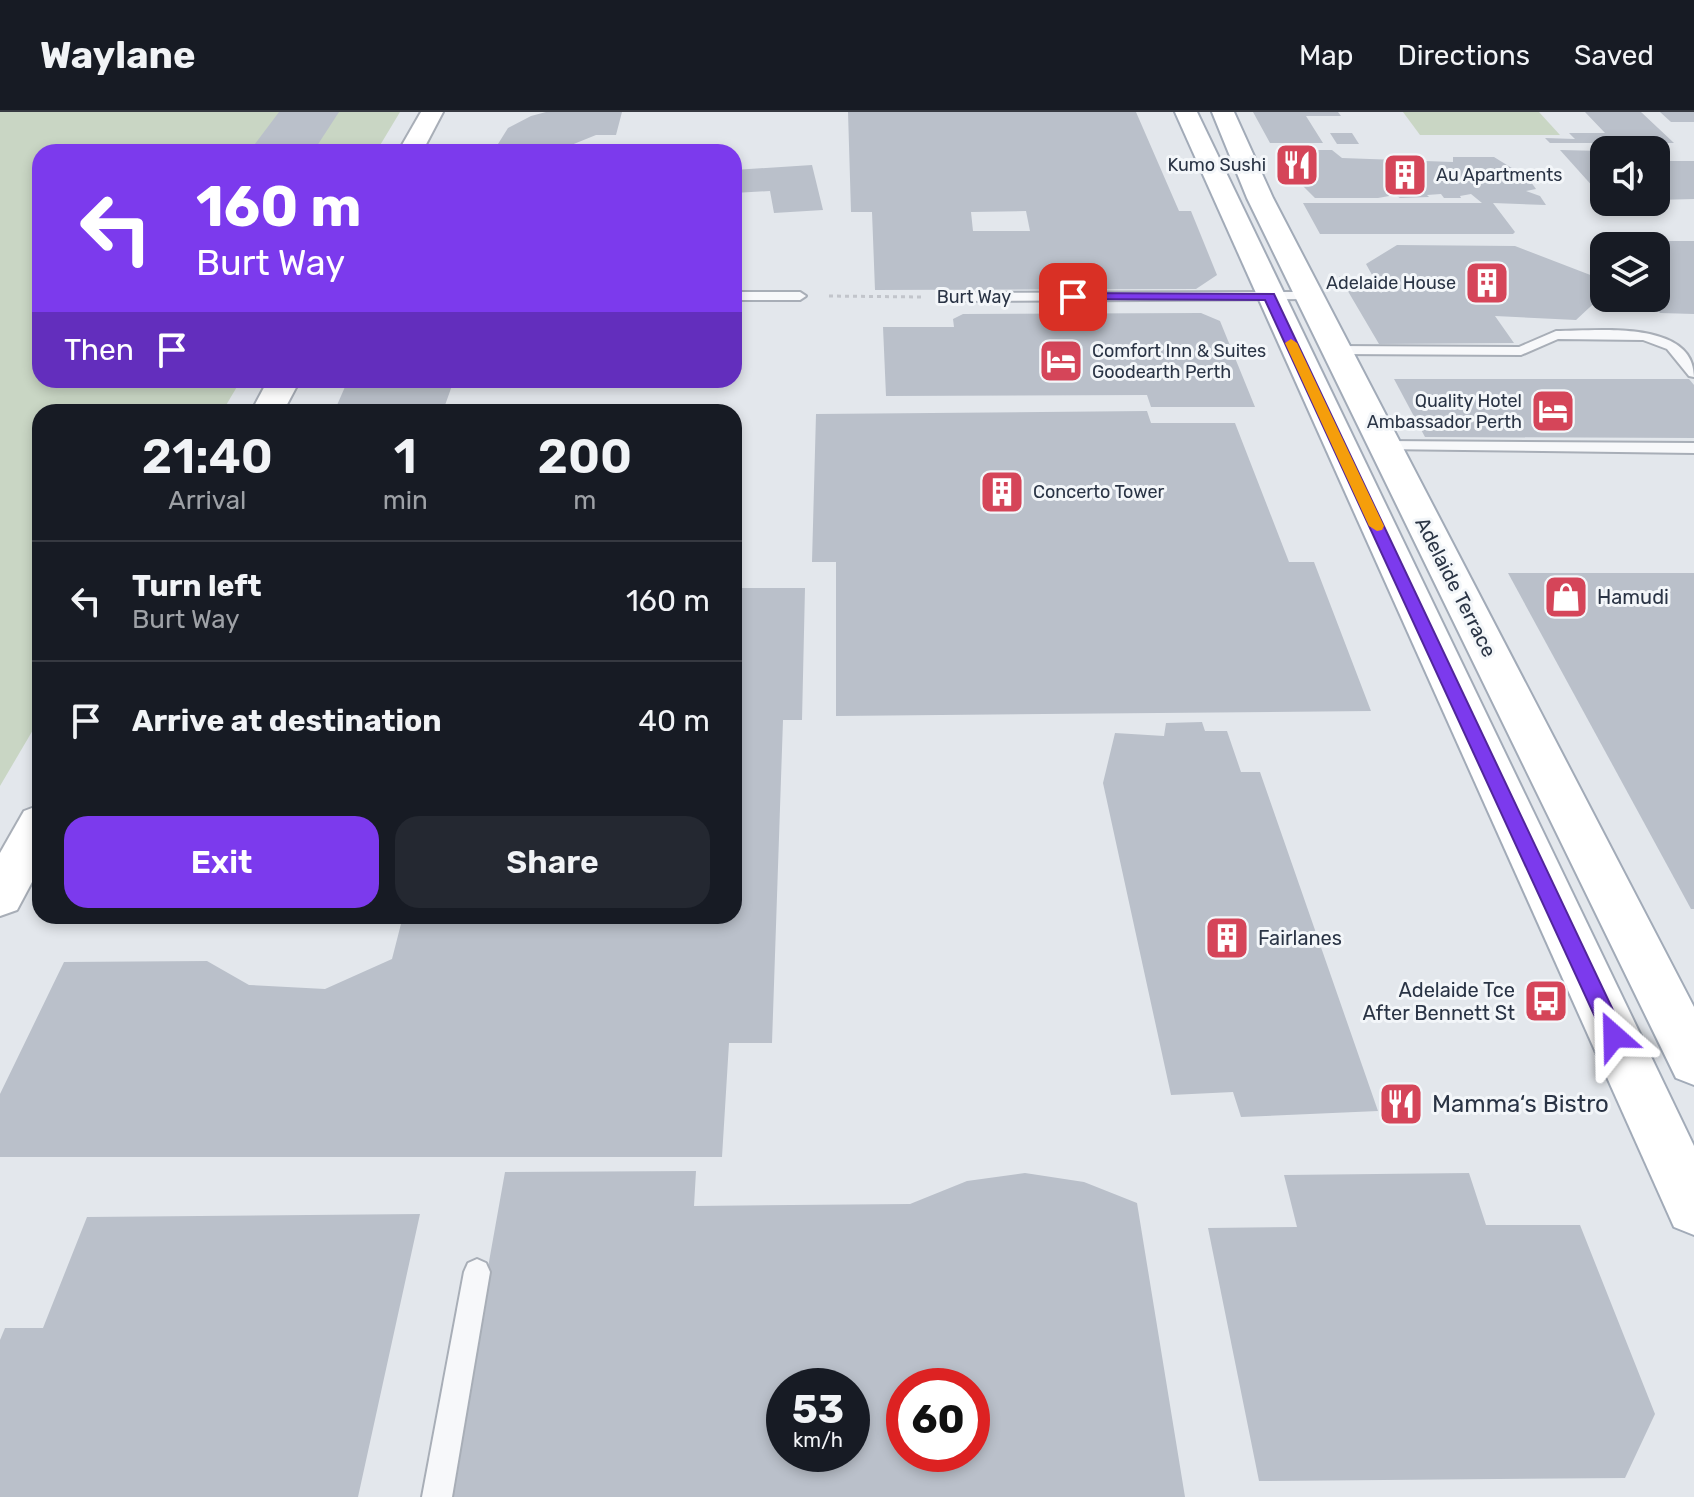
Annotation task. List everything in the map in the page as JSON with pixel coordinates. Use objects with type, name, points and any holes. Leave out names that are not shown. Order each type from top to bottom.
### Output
[{"type":"main road","points":[[414,144],[432,112]]},
{"type":"main road","name":"Adelaide Terrace","points":[[1186,112],[1290,296],[1694,1207]]},
{"type":"main road","name":"Adelaide Terrace","points":[[1223,112],[1260,198],[1290,296],[1337,350],[1694,1060]]},
{"type":"main road","points":[[0,896],[32,838]]},
{"type":"lane","points":[[742,296],[800,296]]},
{"type":"lane","name":"Burt Way","points":[[951,297],[1290,296]]},
{"type":"lane","points":[[1337,350],[1521,351],[1556,335],[1645,336],[1672,346],[1694,373]]},
{"type":"lane","points":[[1385,446],[1694,448]]},
{"type":"lane","points":[[437,1497],[477,1272]]},
{"type":"path","name":"Burt Way","points":[[800,296],[951,297]]},
{"type":"green space","points":[[0,112],[400,112],[381,144],[32,144],[32,388],[236,388],[227,404],[32,404],[32,732],[0,786]]},
{"type":"green space","points":[[1403,112],[1539,112],[1560,135],[1420,135]]},
{"type":"building","points":[[279,112],[339,112],[318,144],[255,144]]},
{"type":"building","points":[[546,112],[622,112],[616,135],[596,135],[574,144],[498,144],[508,128]]},
{"type":"building","points":[[848,112],[1136,112],[1179,211],[1191,211],[1217,275],[1196,289],[875,290],[872,212],[851,212]],"holes":[[[1026,211],[1030,231],[973,231],[971,212]]]},
{"type":"building","points":[[1253,112],[1338,112],[1341,116],[1306,116],[1323,143],[1270,143]]},
{"type":"building","points":[[1585,112],[1641,112],[1667,136],[1590,136],[1590,143],[1550,143],[1545,138],[1575,139],[1569,133],[1605,133]]},
{"type":"building","points":[[1660,112],[1694,112],[1694,122],[1671,122]]},
{"type":"building","points":[[1330,133],[1352,133],[1359,144],[1337,144]]},
{"type":"building","name":"Au Apartments","points":[[1287,150],[1332,150],[1342,158],[1453,162],[1453,157],[1494,157],[1528,178],[1536,189],[1526,191],[1540,196],[1546,205],[1493,203],[1515,232],[1513,234],[1320,234],[1303,203],[1482,203],[1471,194],[1461,198],[1444,198],[1441,194],[1400,198],[1395,195],[1315,198],[1303,186],[1310,185],[1304,181],[1290,181],[1283,162]]},
{"type":"building","points":[[1560,150],[1590,151],[1590,183]]},
{"type":"building","points":[[1670,161],[1694,161],[1694,199],[1670,200]]},
{"type":"building","points":[[812,165],[823,210],[774,213],[770,191],[742,193],[742,169]]},
{"type":"building","points":[[1670,241],[1694,241],[1694,314],[1660,313],[1670,312]]},
{"type":"building","name":"Adelaide House","points":[[1397,245],[1515,246],[1590,275],[1590,307],[1576,320],[1495,316],[1514,343],[1379,344],[1339,276],[1382,293],[1366,264]]},
{"type":"building","name":"Comfort Inn & Suites Goodearth Perth","points":[[1201,313],[1220,321],[1255,407],[1151,407],[1147,395],[886,396],[883,327],[954,327],[953,319],[963,314]]},
{"type":"building","name":"Quality Hotel Ambassador Perth","points":[[1394,379],[1689,379],[1694,385],[1694,438],[1425,437]]},
{"type":"building","points":[[344,388],[451,388],[445,404],[338,404]]},
{"type":"building","points":[[1147,411],[1151,423],[1235,423],[1289,562],[1314,562],[1371,711],[836,716],[836,562],[812,562],[816,414]]},
{"type":"building","points":[[1508,573],[1694,573],[1694,909],[1691,909]]},
{"type":"building","points":[[742,588],[805,588],[802,720],[783,720],[772,1043],[729,1043],[722,1157],[0,1157],[0,1094],[64,962],[207,961],[249,985],[325,989],[392,959],[401,924],[742,924]]},
{"type":"building","name":"Fairlanes","points":[[1202,722],[1205,731],[1227,731],[1241,772],[1260,772],[1378,1111],[1241,1117],[1233,1092],[1171,1095],[1103,783],[1115,733],[1164,736],[1166,723]]},
{"type":"building","points":[[696,1171],[694,1206],[910,1204],[967,1181],[1025,1173],[1084,1182],[1137,1203],[1185,1497],[447,1497],[505,1172]]},
{"type":"building","points":[[1469,1173],[1486,1225],[1580,1225],[1655,1414],[1625,1478],[1259,1481],[1208,1228],[1297,1227],[1284,1175]]},
{"type":"building","points":[[420,1214],[358,1497],[0,1497],[0,1340],[5,1328],[43,1328],[87,1217]]},
{"type":"slow traffic","points":[[1291,343],[1377,526]]},
{"type":"place","name":"Kumo Sushi","points":[[1297,165]]},
{"type":"place","name":"Au Apartments","points":[[1405,175]]},
{"type":"place","name":"Adelaide House","points":[[1487,283]]},
{"type":"place","name":"Comfort Inn & Suites Goodearth Perth","points":[[1061,361]]},
{"type":"place","name":"Quality Hotel Ambassador Perth","points":[[1553,411]]},
{"type":"place","name":"Concerto Tower","points":[[1002,492]]},
{"type":"place","name":"Hamudi","points":[[1566,597]]},
{"type":"place","name":"Fairlanes","points":[[1227,938]]},
{"type":"place","name":"Adelaide Tce After Bennett St","points":[[1546,1001]]},
{"type":"place","name":"Mamma‘s Bistro","points":[[1401,1104]]},
{"type":"route","points":[[1073,297],[1270,297],[1614,1036]]}]
